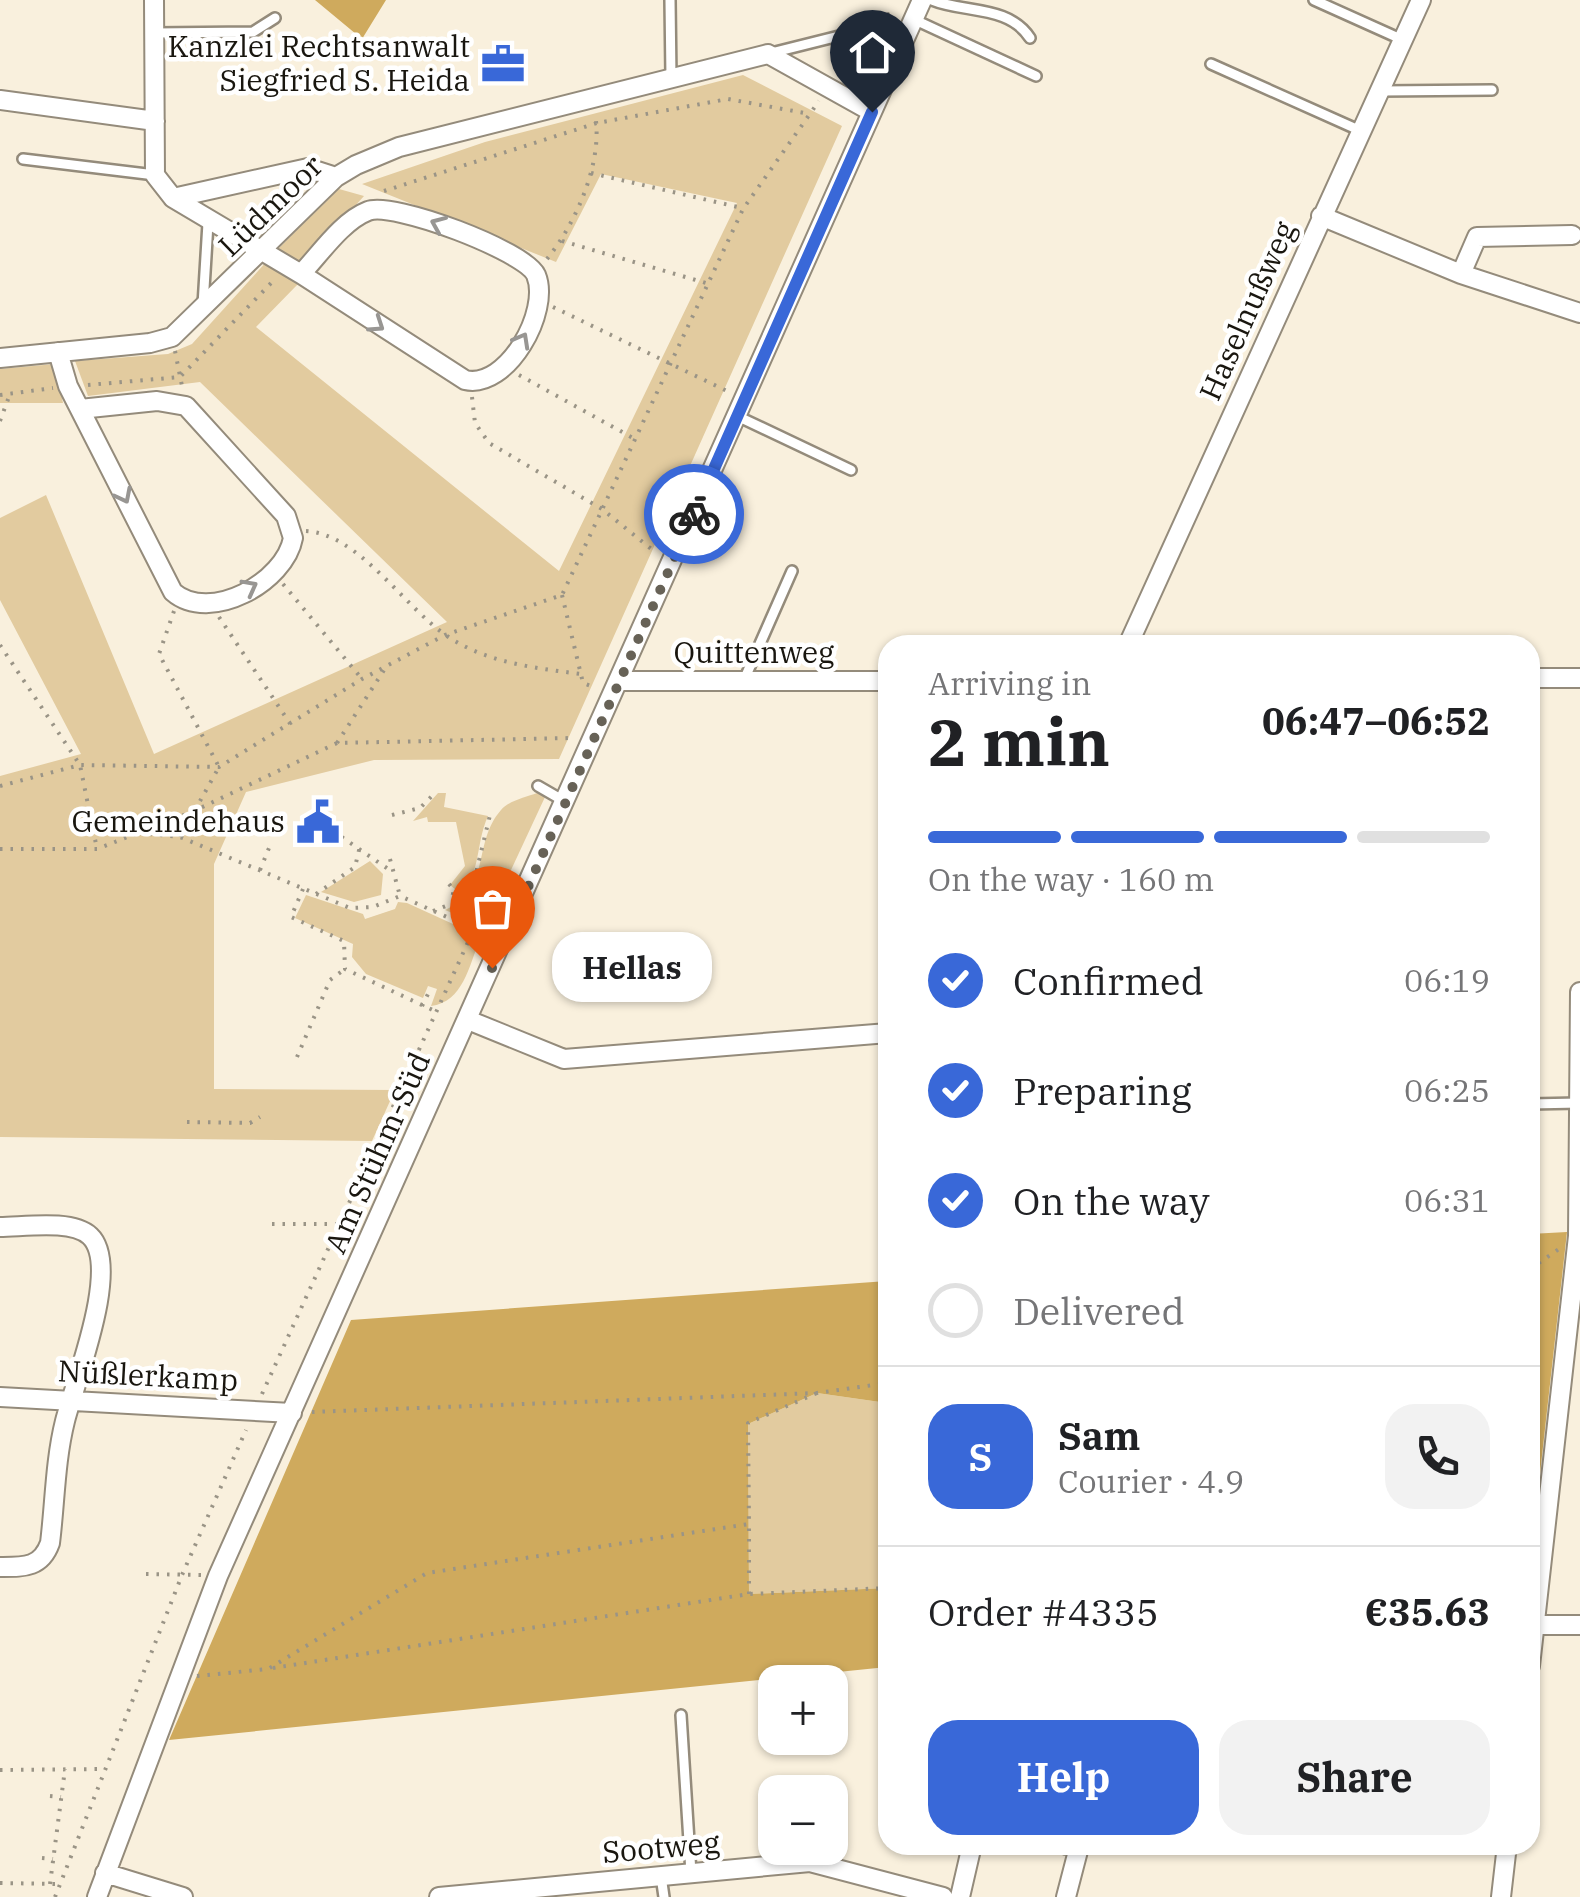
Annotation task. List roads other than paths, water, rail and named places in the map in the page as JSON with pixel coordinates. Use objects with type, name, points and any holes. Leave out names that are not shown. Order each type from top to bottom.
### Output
[{"type":"street","points":[[154,0],[155,175],[172,198],[208,223],[301,274],[452,375],[472,382],[491,379],[506,368],[538,305],[536,276],[521,259],[386,208],[353,219],[301,274]]},
{"type":"street","name":"Am Stühm-Süd","points":[[96,1897],[218,1576],[922,0]]},
{"type":"street","name":"Haselnußweg","points":[[1132,635],[1421,0]]},
{"type":"street","points":[[768,54],[872,112]]},
{"type":"street","name":"Lüdmoor","points":[[0,358],[150,344],[172,337],[202,312],[336,177],[399,148],[768,54]]},
{"type":"street","points":[[0,100],[154,121]]},
{"type":"street","points":[[172,198],[308,168],[336,177]]},
{"type":"street","points":[[1321,216],[1461,274],[1580,313]]},
{"type":"street","points":[[1461,274],[1477,236],[1572,235]]},
{"type":"street","points":[[58,352],[80,409],[168,585],[179,596],[192,603],[214,603],[274,572],[290,552],[292,531],[286,516],[186,406],[157,401],[80,409]]},
{"type":"street","points":[[1540,678],[1580,678]]},
{"type":"street","name":"Quittenweg","points":[[620,680],[878,682]]},
{"type":"street","points":[[1540,1581],[1579,1236],[1580,992]]},
{"type":"street","points":[[468,1020],[564,1060],[878,1034]]},
{"type":"street","points":[[0,1227],[77,1229],[92,1237],[100,1277],[95,1314],[60,1449],[48,1549],[31,1566],[0,1567]]},
{"type":"street","name":"Nüßlerkamp","points":[[0,1397],[292,1412]]},
{"type":"street","points":[[1540,1625],[1580,1625]]},
{"type":"street","points":[[960,1897],[970,1855]]},
{"type":"street","points":[[1066,1897],[1073,1855]]},
{"type":"street","points":[[1501,1897],[1507,1855]]},
{"type":"street","name":"Sootweg","points":[[442,1897],[810,1862],[943,1897]]},
{"type":"street","points":[[104,1873],[183,1897]]},
{"type":"lane","points":[[670,0],[672,78]]},
{"type":"lane","points":[[932,0],[950,6],[978,7],[1024,29],[1030,38]]},
{"type":"lane","points":[[1314,0],[1403,40]]},
{"type":"lane","points":[[154,33],[252,32],[275,18]]},
{"type":"lane","points":[[913,19],[1036,76]]},
{"type":"lane","points":[[768,54],[867,29],[903,41]]},
{"type":"lane","points":[[1211,64],[1363,132]]},
{"type":"lane","points":[[1381,90],[1396,94],[1492,90]]},
{"type":"lane","points":[[23,159],[155,175]]},
{"type":"lane","points":[[202,312],[208,223]]},
{"type":"lane","points":[[741,408],[851,470]]},
{"type":"lane","points":[[744,680],[792,571]]},
{"type":"lane","points":[[538,786],[564,801]]},
{"type":"lane","points":[[1540,1104],[1579,1104]]},
{"type":"lane","points":[[681,1715],[691,1873]]},
{"type":"lane","points":[[661,1876],[664,1897]]},
{"type":"place","name":"Kanzlei Rechtsanwalt Siegfried S. Heida","points":[[503,64]]},
{"type":"place","name":"Gemeindehaus","points":[[318,822]]},
{"type":"place","name":"Hellas","points":[[492,968]]}]
